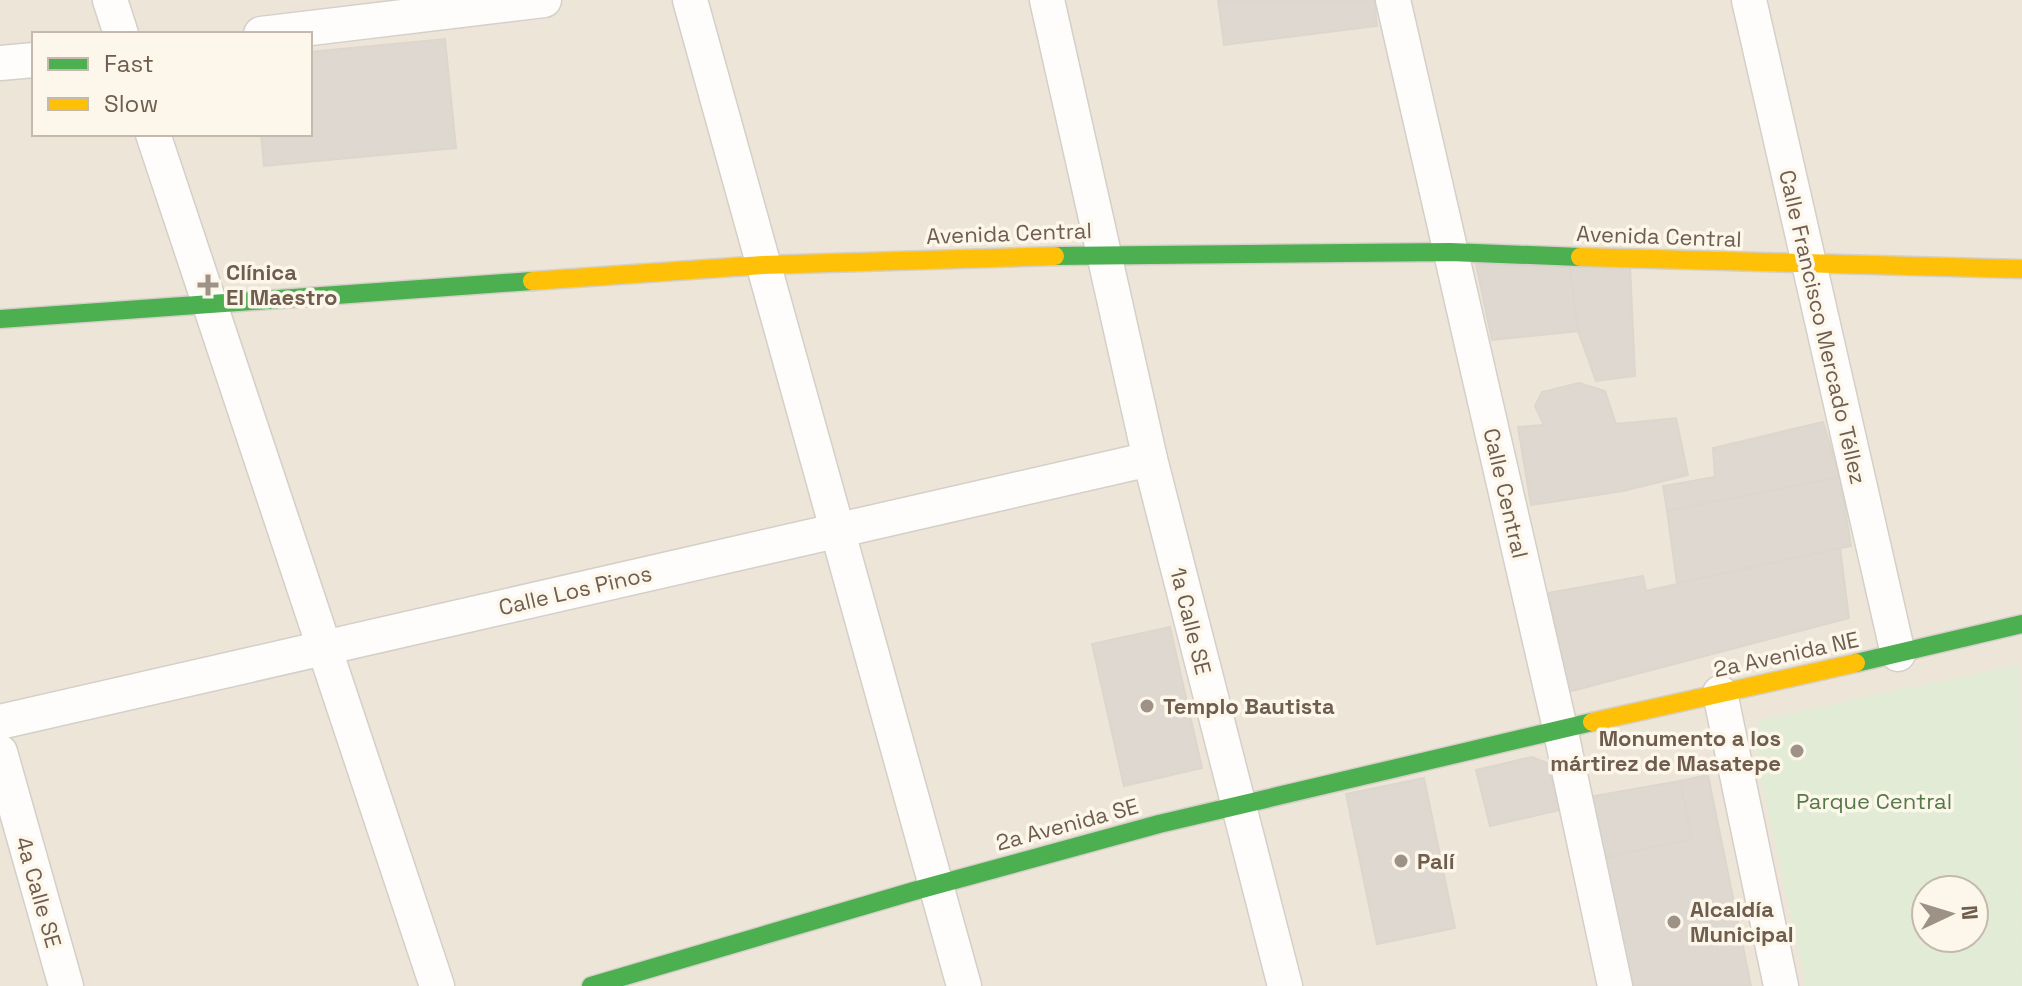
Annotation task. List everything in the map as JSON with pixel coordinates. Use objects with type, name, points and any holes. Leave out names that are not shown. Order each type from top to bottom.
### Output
[{"type":"street","points":[[110,0],[120,32]]},
{"type":"street","points":[[278,32],[544,0]]},
{"type":"street","points":[[690,0],[964,986]]},
{"type":"street","name":"1a Calle SE","points":[[1047,0],[1150,459],[1285,986]]},
{"type":"street","name":"Calle Central","points":[[1393,0],[1560,728],[1615,986]]},
{"type":"street","name":"Calle Francisco Mercado Téllez","points":[[1749,0],[1898,654]]},
{"type":"street","points":[[0,63],[32,60]]},
{"type":"street","points":[[154,136],[437,986]]},
{"type":"street","name":"Avenida Central","points":[[0,319],[763,265],[1106,254],[1450,252],[2022,269]]},
{"type":"street","name":"Calle Los Pinos","points":[[0,722],[1150,459]]},
{"type":"street","name":"2a Avenida NE","points":[[1560,728],[2022,624]]},
{"type":"street","points":[[1720,693],[1781,986]]},
{"type":"street","name":"2a Avenida SE","points":[[591,986],[936,883],[1238,804],[1560,728]]},
{"type":"street","name":"4a Calle SE","points":[[0,752],[66,986]]},
{"type":"shaded area","points":[[0,0],[2022,0],[2022,986],[0,986]]},
{"type":"green space","name":"Parque Central","points":[[2020,664],[2022,986],[1806,986],[1753,740],[1759,720]]},
{"type":"building","points":[[1218,0],[1374,0],[1377,26],[1224,45]]},
{"type":"building","points":[[445,39],[456,148],[264,166],[261,136],[312,136],[312,52]]},
{"type":"building","points":[[1476,264],[1570,267],[1578,331],[1492,340]]},
{"type":"building","points":[[1630,266],[1635,376],[1596,381],[1578,331],[1570,267]]},
{"type":"building","points":[[1579,383],[1605,391],[1616,424],[1676,418],[1688,475],[1623,491],[1531,505],[1518,427],[1544,425],[1535,406],[1542,392]]},
{"type":"building","points":[[1823,422],[1840,477],[1667,511],[1663,486],[1715,477],[1713,448]]},
{"type":"building","points":[[1840,477],[1851,546],[1677,583],[1667,511]]},
{"type":"building","points":[[1840,548],[1849,618],[1568,692],[1548,593],[1643,576],[1646,591]]},
{"type":"building","name":"Templo Bautista","points":[[1170,627],[1202,768],[1124,786],[1092,644]]},
{"type":"building","points":[[1532,757],[1547,763],[1560,810],[1490,826],[1476,770]]},
{"type":"building","name":"Alcaldía Municipal","points":[[1708,775],[1751,986],[1623,986],[1597,859],[1692,839],[1680,781]]},
{"type":"building","name":"Palí","points":[[1424,778],[1455,928],[1377,944],[1346,794]]},
{"type":"building","points":[[1680,781],[1692,839],[1597,859],[1583,798]]},
{"type":"traffic: fast","points":[[1055,256],[1450,252],[1580,257]]},
{"type":"traffic: fast","points":[[0,319],[532,281]]},
{"type":"traffic: fast","points":[[1856,663],[2022,624]]},
{"type":"traffic: fast","points":[[591,986],[914,891],[1159,824],[1592,722]]},
{"type":"traffic: slow","points":[[532,281],[763,265],[1055,256]]},
{"type":"traffic: slow","points":[[1580,257],[2022,269]]},
{"type":"traffic: slow","points":[[1592,722],[1856,663]]},
{"type":"place","name":"Clínica El Maestro","points":[[208,285]]},
{"type":"place","name":"Templo Bautista","points":[[1147,706]]},
{"type":"place","name":"Monumento a los mártirez de Masatepe","points":[[1797,751]]},
{"type":"place","name":"Palí","points":[[1401,861]]},
{"type":"place","name":"Alcaldía Municipal","points":[[1674,922]]}]
